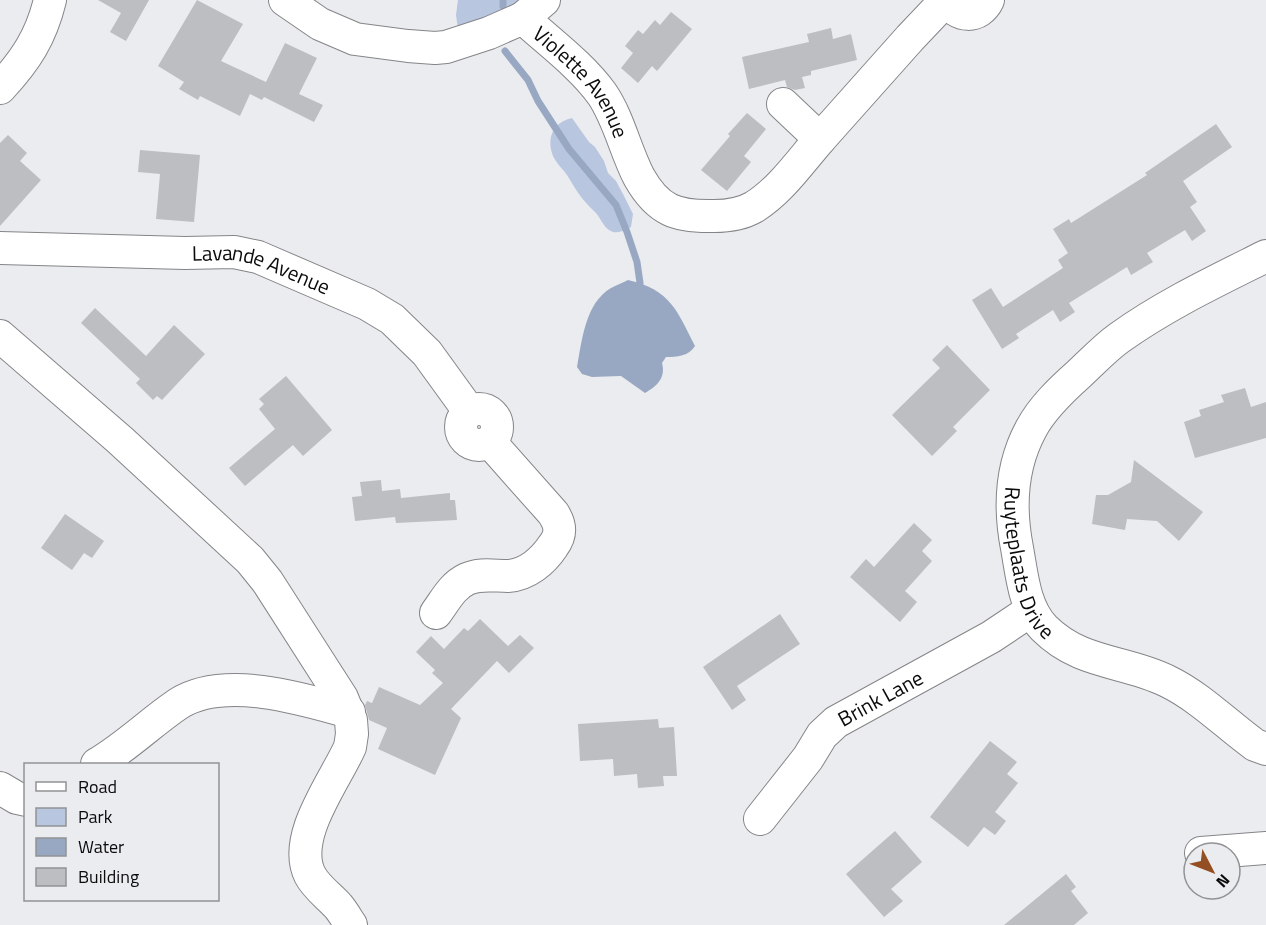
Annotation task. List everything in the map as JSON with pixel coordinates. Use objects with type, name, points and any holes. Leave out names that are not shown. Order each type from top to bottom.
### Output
[{"type":"street","points":[[0,88],[33,47],[44,26],[50,0]]},
{"type":"street","name":"Violette Avenue","points":[[285,0],[320,24],[355,39],[435,48],[489,33],[534,9],[603,95],[614,115],[639,177],[648,191],[670,211],[683,216],[726,216],[752,208],[768,197],[792,173],[910,38],[947,0],[955,11],[968,14],[981,10],[988,0]]},
{"type":"street","points":[[783,104],[820,139]]},
{"type":"street","name":"Lavande Avenue","points":[[0,248],[185,253],[234,252],[258,257],[367,304],[392,320],[427,353],[470,411],[485,410],[491,414],[497,428],[490,442],[558,520],[560,534],[548,553],[527,571],[509,576],[484,575],[465,580],[450,592],[436,613]]},
{"type":"street","name":"Ruyteplaats Drive","points":[[1266,256],[1175,302],[1118,339],[1064,388],[1032,427],[1016,468],[1012,494],[1015,542],[1030,611],[1043,627],[1069,647],[1088,657],[1150,673],[1170,682],[1190,694],[1255,745],[1266,749]]},
{"type":"street","points":[[0,336],[120,440],[250,560],[267,581],[322,664],[342,698],[348,712],[352,734],[350,747],[313,818],[306,852],[307,866],[311,876],[351,925]]},
{"type":"street","name":"Brink Lane","points":[[760,819],[808,758],[822,735],[836,722],[991,637],[1030,611]]},
{"type":"street","points":[[100,763],[178,704],[203,693],[224,690],[256,692],[288,697],[348,712]]},
{"type":"street","points":[[0,788],[24,800]]},
{"type":"street","points":[[1242,850],[1266,848]]},
{"type":"green space","points":[[458,0],[544,0],[460,43],[456,15]]},
{"type":"green space","points":[[572,118],[604,161],[608,173],[616,181],[633,214],[631,227],[626,230],[614,232],[607,228],[579,194],[553,156],[550,143],[553,132],[560,123]]},
{"type":"water","points":[[628,280],[642,284],[663,296],[677,312],[695,346],[686,354],[666,357],[662,363],[663,373],[660,381],[645,393],[621,376],[592,377],[582,374],[577,367],[586,323],[595,303],[611,288]]},
{"type":"building","points":[[98,0],[149,0],[126,41],[110,32],[121,13]]},
{"type":"building","points":[[197,0],[243,24],[221,61],[266,82],[285,43],[317,58],[299,94],[323,105],[314,122],[264,97],[262,100],[250,94],[240,116],[200,96],[198,100],[179,89],[184,82],[158,66]]},
{"type":"building","points":[[671,12],[692,29],[657,71],[652,66],[638,83],[621,68],[633,53],[625,46],[638,30],[643,34],[655,20],[660,25]]},
{"type":"building","points":[[831,28],[833,39],[851,34],[857,60],[811,71],[811,75],[802,77],[805,88],[795,90],[787,87],[785,80],[749,89],[742,57],[809,42],[807,34]]},
{"type":"building","points":[[747,113],[766,129],[744,156],[751,162],[727,191],[701,170]]},
{"type":"building","points":[[1216,124],[1232,147],[1183,181],[1197,202],[1190,207],[1206,231],[1192,241],[1185,230],[1147,253],[1153,262],[1131,275],[1127,267],[1069,303],[1075,312],[1060,322],[1053,310],[1016,334],[1019,338],[1002,349],[972,300],[991,288],[1003,307],[1063,268],[1058,260],[1068,253],[1053,229],[1069,219],[1071,223],[1147,175],[1145,173]]},
{"type":"building","points":[[8,135],[27,153],[20,161],[41,180],[0,226],[0,143]]},
{"type":"building","points":[[140,150],[200,155],[194,222],[156,219],[160,174],[138,172]]},
{"type":"building","points":[[95,308],[146,356],[174,325],[205,354],[162,400],[157,396],[153,400],[136,383],[140,379],[81,323]]},
{"type":"building","points":[[947,345],[990,390],[953,427],[957,431],[932,456],[892,415],[940,368],[932,360]]},
{"type":"building","points":[[286,376],[332,430],[303,456],[293,445],[245,486],[229,468],[275,429],[259,409],[264,404],[259,399]]},
{"type":"building","points":[[1245,388],[1251,407],[1266,402],[1266,438],[1195,458],[1184,422],[1201,416],[1199,410],[1224,402],[1221,395]]},
{"type":"building","points":[[1134,460],[1203,512],[1179,541],[1157,521],[1127,519],[1125,530],[1092,524],[1096,495],[1108,495],[1131,482]]},
{"type":"building","points":[[381,480],[382,491],[400,489],[401,498],[450,493],[450,500],[455,500],[457,520],[396,523],[395,517],[355,521],[352,497],[362,496],[360,482]]},
{"type":"building","points":[[65,514],[104,541],[92,558],[84,553],[72,570],[41,548]]},
{"type":"building","points":[[914,523],[932,540],[922,551],[932,561],[905,591],[917,602],[900,622],[850,577],[866,559],[874,567]]},
{"type":"building","points":[[780,614],[800,644],[737,686],[746,700],[732,710],[703,667]]},
{"type":"building","points":[[480,619],[508,646],[520,635],[534,648],[509,673],[497,661],[451,709],[461,718],[435,775],[378,749],[387,728],[369,720],[365,705],[367,701],[372,703],[379,687],[420,705],[443,683],[432,673],[435,670],[416,652],[431,636],[444,649],[464,628],[468,631]]},
{"type":"building","points":[[658,719],[659,728],[674,727],[677,776],[663,776],[664,786],[638,788],[637,774],[614,776],[613,759],[580,761],[578,724]]},
{"type":"building","points":[[990,741],[1017,762],[1007,774],[1018,783],[995,812],[1006,821],[995,835],[984,827],[968,847],[930,817]]},
{"type":"building","points":[[895,831],[922,862],[891,889],[903,901],[884,917],[846,874]]},
{"type":"building","points":[[1066,874],[1076,887],[1071,891],[1088,913],[1074,925],[1004,925]]},
{"type":"waterway","points":[[503,0],[503,6]]},
{"type":"waterway","points":[[505,51],[528,80],[538,101],[569,149],[616,205],[637,262],[640,283]]}]
